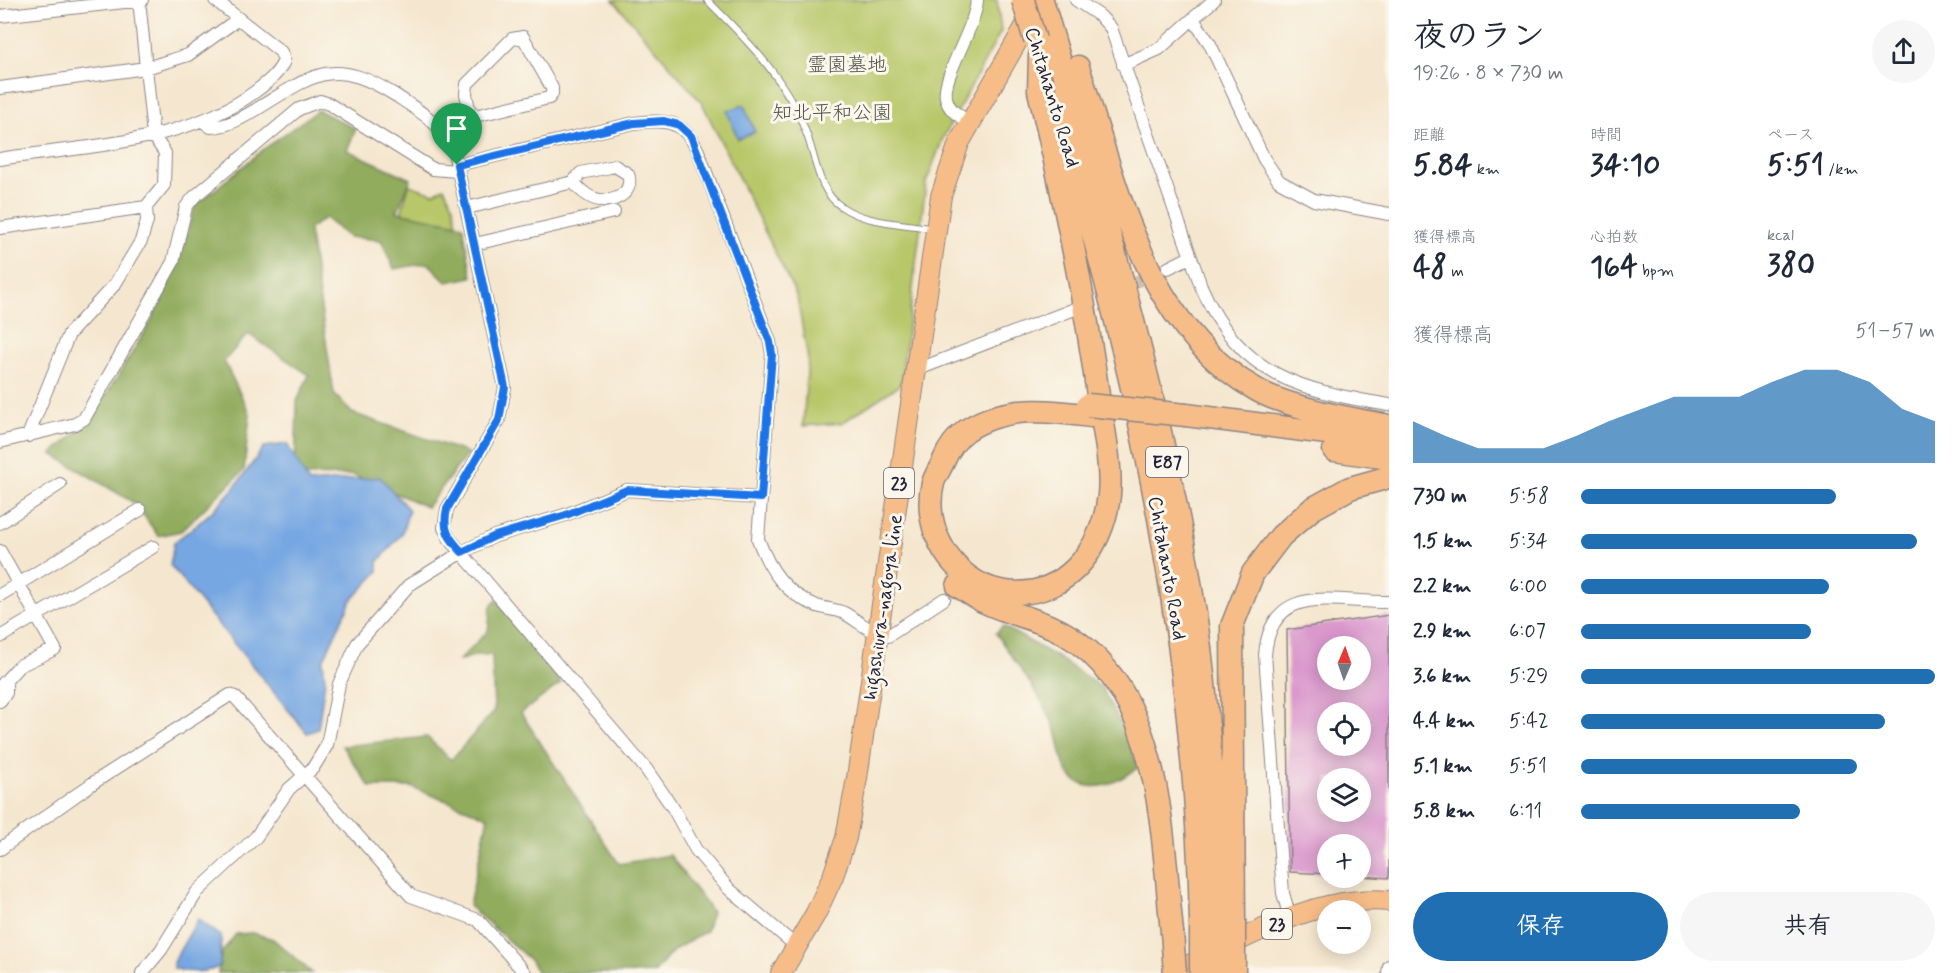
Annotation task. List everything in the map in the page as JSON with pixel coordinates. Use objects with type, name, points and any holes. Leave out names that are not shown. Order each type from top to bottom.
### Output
[{"type":"highway","name":"Chitahanto Road","points":[[1023,0],[1117,324],[1168,560],[1218,921],[1201,973]]},
{"type":"highway","name":"Chitahanto Road","points":[[1053,3],[1151,388],[1172,487],[1200,648],[1211,752],[1218,973]]},
{"type":"highway","points":[[1053,3],[1108,163],[1148,267],[1188,333],[1219,365],[1258,392],[1315,410],[1389,426]]},
{"type":"highway","points":[[1038,48],[1039,91],[1087,311],[1109,494],[1097,540],[1086,559],[1058,583],[1029,591],[1001,591],[967,578],[942,552],[931,510],[933,483],[949,448],[967,431],[991,418],[1019,410],[1090,410]]},
{"type":"highway","points":[[1174,973],[1172,932],[1156,788],[1136,715],[1118,683],[1092,652],[1061,632],[984,602],[951,581],[935,563],[919,527],[917,498],[924,469],[937,447],[968,419],[1003,404],[1023,401],[1187,422],[1389,441]]},
{"type":"highway","points":[[1187,422],[1389,458]]},
{"type":"highway","points":[[1233,973],[1218,921],[1232,626],[1253,573],[1281,536],[1312,509],[1350,488],[1389,477]]},
{"type":"main road","name":"higashiura-nagoya line","points":[[781,973],[816,913],[846,838],[941,196],[959,143],[1026,30],[1053,3]]},
{"type":"main road","name":"23","points":[[1174,973],[1290,918],[1346,903],[1389,901]]},
{"type":"street","points":[[0,16],[140,0],[153,135],[165,153],[164,185],[146,207],[0,228]]},
{"type":"street","points":[[0,159],[153,135],[204,122],[259,89],[279,72],[284,61],[281,52],[216,0]]},
{"type":"street","points":[[971,123],[954,112],[945,95],[947,85],[970,33],[977,0]]},
{"type":"street","points":[[1123,65],[1152,54],[1214,0]]},
{"type":"street","points":[[1053,3],[1107,22],[1190,257],[1209,304],[1231,338],[1258,364],[1301,387],[1329,395],[1389,405]]},
{"type":"street","points":[[0,88],[146,68],[188,55],[238,19]]},
{"type":"street","points":[[1193,19],[1210,44],[1264,159],[1279,181],[1314,200],[1389,214]]},
{"type":"street","points":[[445,134],[470,114],[478,115],[549,98],[552,88],[523,37],[512,39],[467,84],[466,93],[470,114]]},
{"type":"street","points":[[204,122],[211,127],[226,126],[299,84],[325,73],[338,72],[360,75],[371,80],[430,118],[445,134],[453,147],[505,387],[499,420],[447,509],[444,528],[449,538],[488,586],[646,770],[673,808],[696,850],[729,889],[796,946]]},
{"type":"street","points":[[0,442],[75,424],[84,419],[173,262],[186,207],[194,197],[299,109],[320,101],[330,104],[433,169],[457,168],[634,123],[664,121],[679,125],[691,136],[770,342],[772,354],[758,539],[768,566],[787,589],[817,606],[842,612],[877,634],[888,636],[944,599]]},
{"type":"street","points":[[467,208],[573,182]]},
{"type":"street","points":[[28,436],[69,334],[115,284],[141,241],[147,221],[146,207]]},
{"type":"street","points":[[475,244],[614,212]]},
{"type":"street","points":[[1168,268],[1190,257]]},
{"type":"street","points":[[916,370],[1080,307]]},
{"type":"street","points":[[0,523],[60,484]]},
{"type":"street","points":[[142,973],[161,950],[197,892],[256,837],[289,789],[314,768],[327,744],[339,684],[357,645],[409,585],[462,552],[495,536],[566,515],[627,490],[761,498]]},
{"type":"street","points":[[0,595],[140,510]]},
{"type":"street","points":[[0,637],[153,547]]},
{"type":"street","points":[[0,551],[55,649],[19,666],[3,684],[6,693],[0,701]]},
{"type":"street","points":[[1290,918],[1283,893],[1265,655],[1267,636],[1285,610],[1309,599],[1389,602]]},
{"type":"street","points":[[0,849],[93,783],[230,695],[235,697],[411,896],[478,920],[525,973]]},
{"type":"street","points":[[1388,973],[1389,966]]},
{"type":"lane","points":[[707,0],[757,50],[792,100],[809,141],[820,181],[839,206],[850,213],[870,218],[935,229]]},
{"type":"green space","name":"知北平和公園","points":[[613,0],[997,0],[1001,31],[943,138],[926,183],[901,384],[842,423],[803,426],[808,359],[797,297],[702,103]]},
{"type":"green space","points":[[318,110],[356,129],[347,150],[411,179],[397,212],[463,225],[472,277],[447,282],[428,263],[394,269],[381,240],[348,237],[325,218],[309,229],[334,394],[352,413],[468,453],[427,507],[354,475],[295,476],[297,401],[309,375],[248,334],[224,361],[250,414],[244,470],[181,531],[158,536],[136,504],[52,454],[90,421],[151,322],[178,263],[195,206],[265,148]]},
{"type":"green space","points":[[409,185],[434,193],[444,187],[453,205],[458,228],[400,217]]},
{"type":"green space","points":[[497,600],[561,683],[521,713],[619,864],[670,855],[712,912],[706,931],[674,950],[654,973],[538,973],[531,961],[469,906],[488,817],[411,787],[370,787],[342,746],[427,737],[451,760],[494,711],[492,655],[477,655],[458,661],[488,631],[491,606]]},
{"type":"green space","points":[[1003,626],[1060,659],[1102,688],[1129,741],[1138,768],[1116,781],[1100,786],[1084,785],[1071,777],[1064,765],[1051,718],[996,633]]},
{"type":"green space","points":[[253,933],[273,939],[312,973],[218,973],[222,952],[236,934]]},
{"type":"water","points":[[744,105],[755,132],[738,139],[727,111]]},
{"type":"water","points":[[287,444],[309,483],[380,477],[409,510],[402,534],[378,562],[378,572],[351,601],[323,661],[325,680],[318,729],[307,733],[170,565],[174,542],[202,521],[224,499],[264,447]]},
{"type":"water","points":[[198,919],[221,936],[220,966],[197,972],[174,968],[173,962]]},
{"type":"building","points":[[1389,615],[1389,878],[1371,877],[1371,834],[1317,834],[1317,873],[1290,872],[1287,630]]},
{"type":"tunnel","points":[[1081,306],[1156,273]]},
{"type":"route","points":[[664,121],[679,125],[691,136],[770,342],[772,354],[761,498],[627,490],[566,515],[495,536],[462,552],[449,538],[444,528],[447,509],[499,420],[505,387],[457,165],[634,123],[664,121]]},
{"type":"park label","name":"霊園墓地","points":[[847,64]]}]
